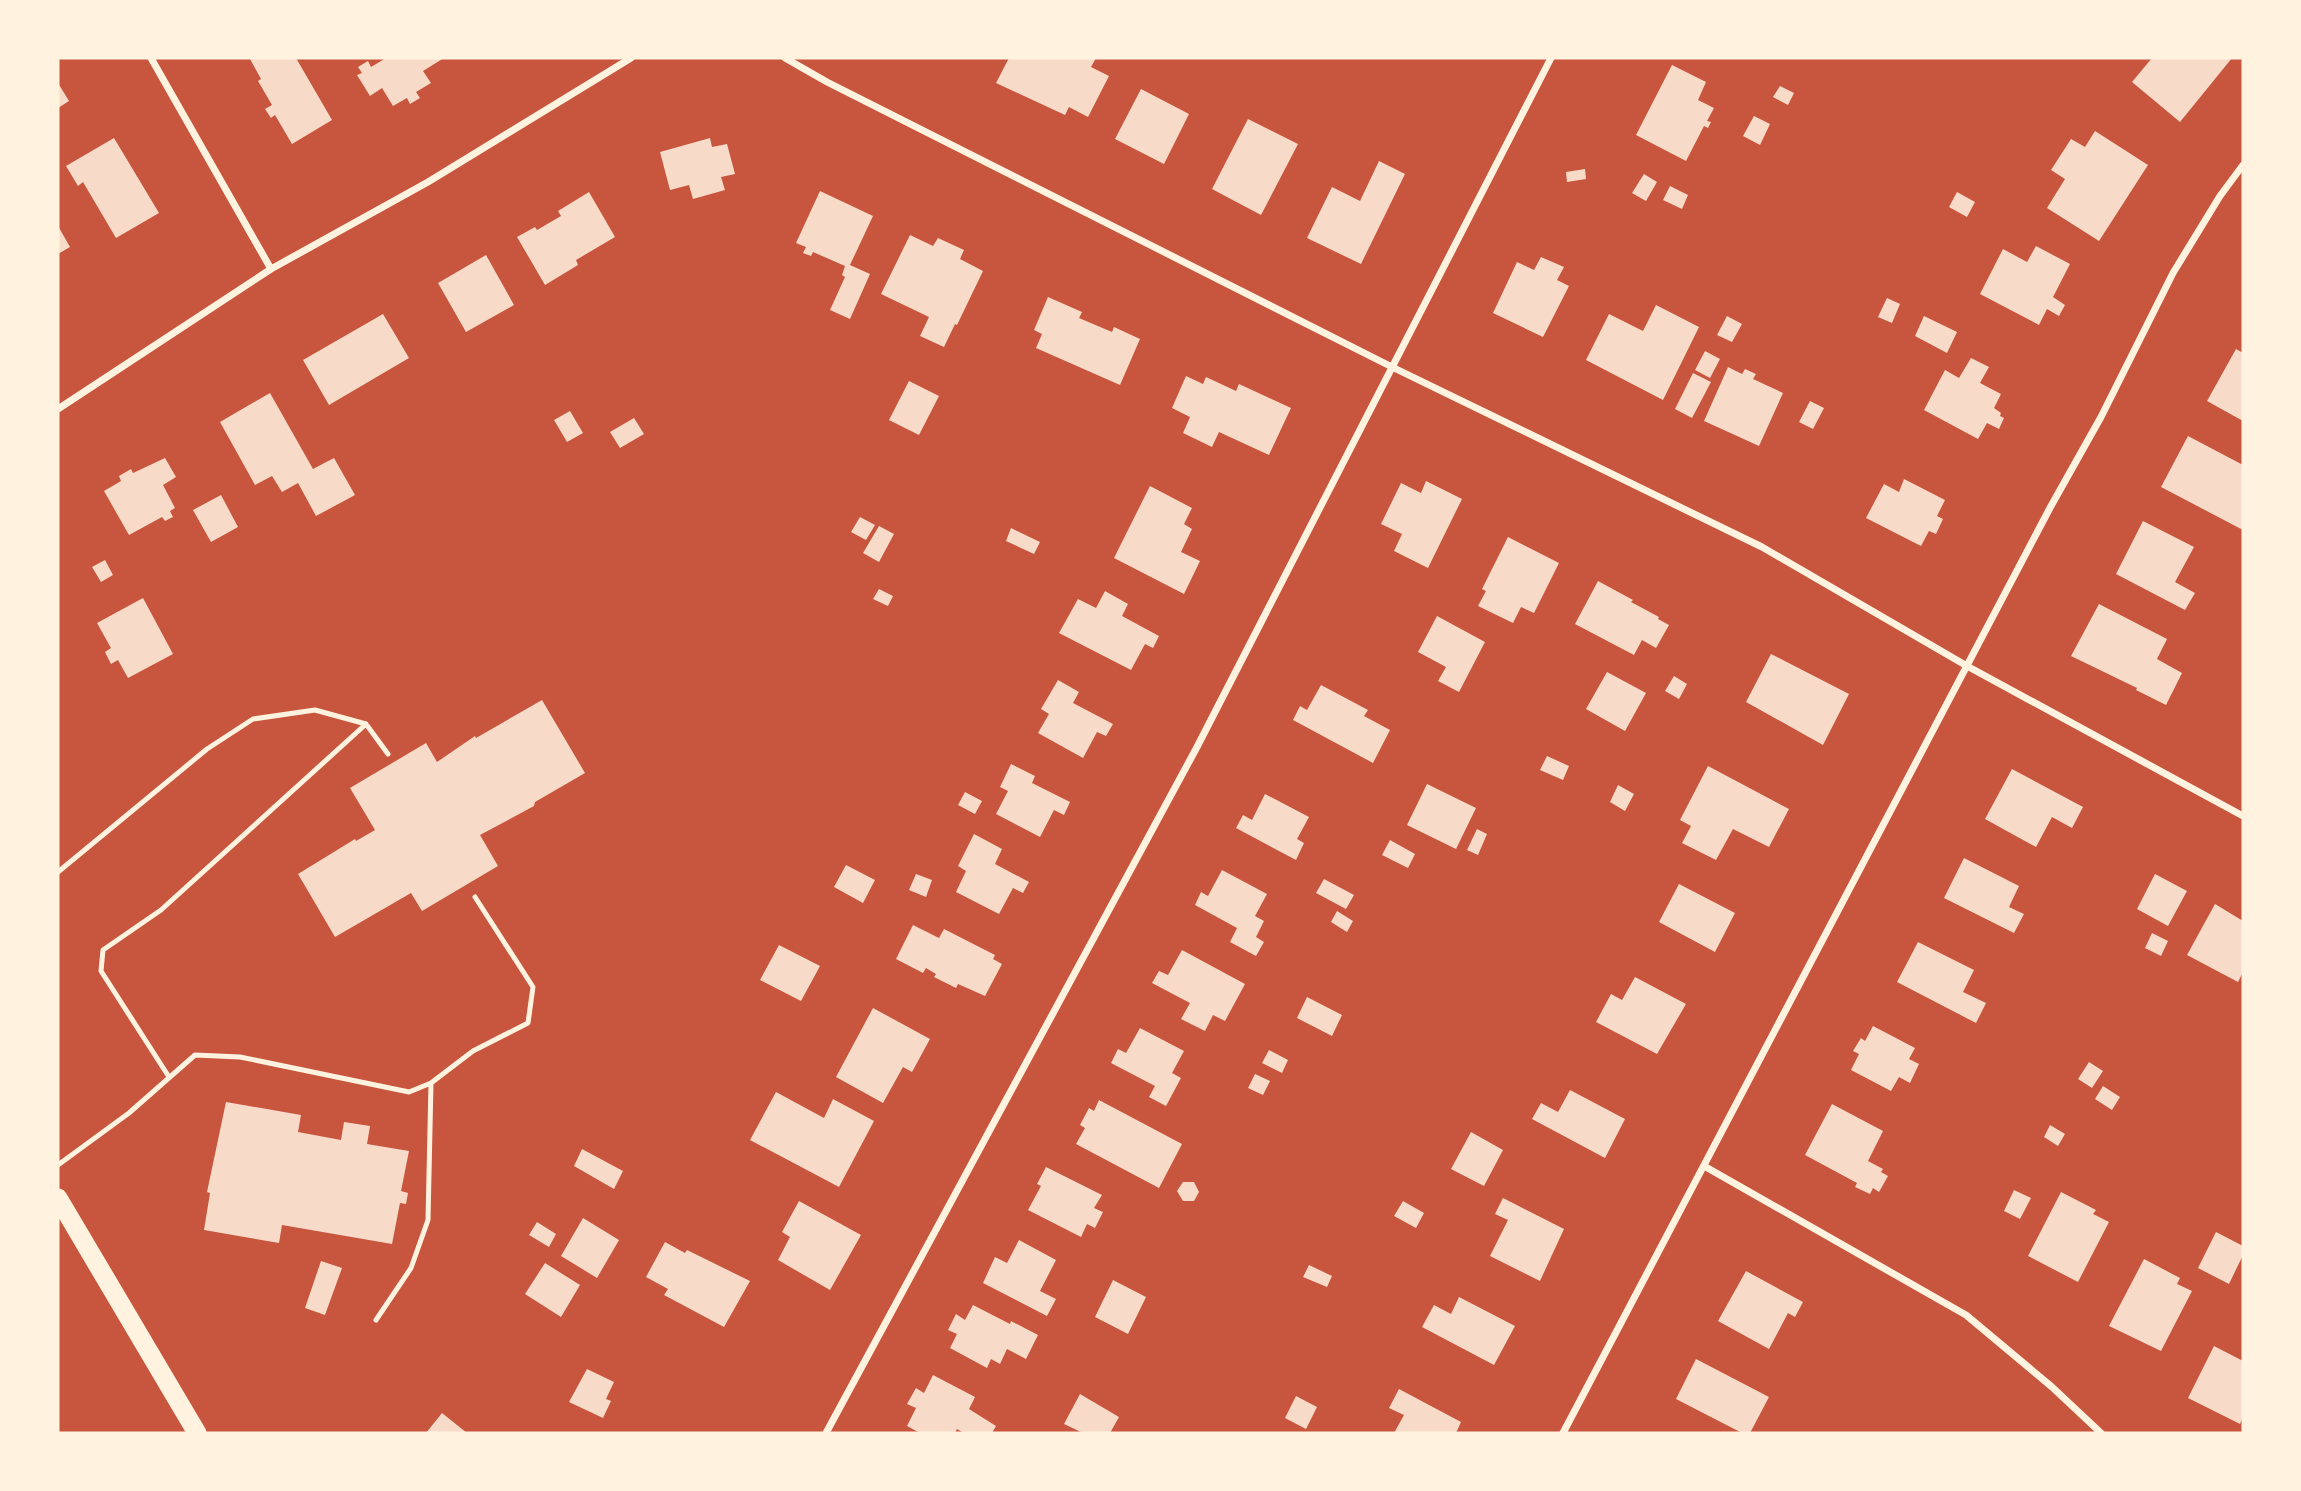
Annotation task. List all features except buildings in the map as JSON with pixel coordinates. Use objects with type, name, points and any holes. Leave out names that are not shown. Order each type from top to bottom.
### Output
[{"type":"highway","points":[[58,1198],[197,1433]]},
{"type":"street","points":[[151,58],[271,269]]},
{"type":"street","points":[[58,409],[271,269],[428,182],[631,58]]},
{"type":"street","points":[[785,58],[827,82],[1392,367],[1762,547],[1967,666],[2243,816]]},
{"type":"street","points":[[826,1433],[1197,747],[1552,58]]},
{"type":"street","points":[[1563,1433],[2107,405],[2173,272],[2220,196],[2243,165]]},
{"type":"street","points":[[1704,1166],[1965,1315],[2052,1387],[2101,1433]]},
{"type":"lane","points":[[58,872],[207,750],[253,719],[315,710],[366,724],[388,754]]},
{"type":"lane","points":[[169,1077],[101,971],[103,950],[161,910],[366,724]]},
{"type":"lane","points":[[58,1165],[130,1113],[195,1055],[240,1057],[409,1092],[431,1083],[473,1051],[528,1023],[533,986],[475,897]]},
{"type":"lane","points":[[376,1320],[411,1268],[428,1220],[431,1083]]}]
